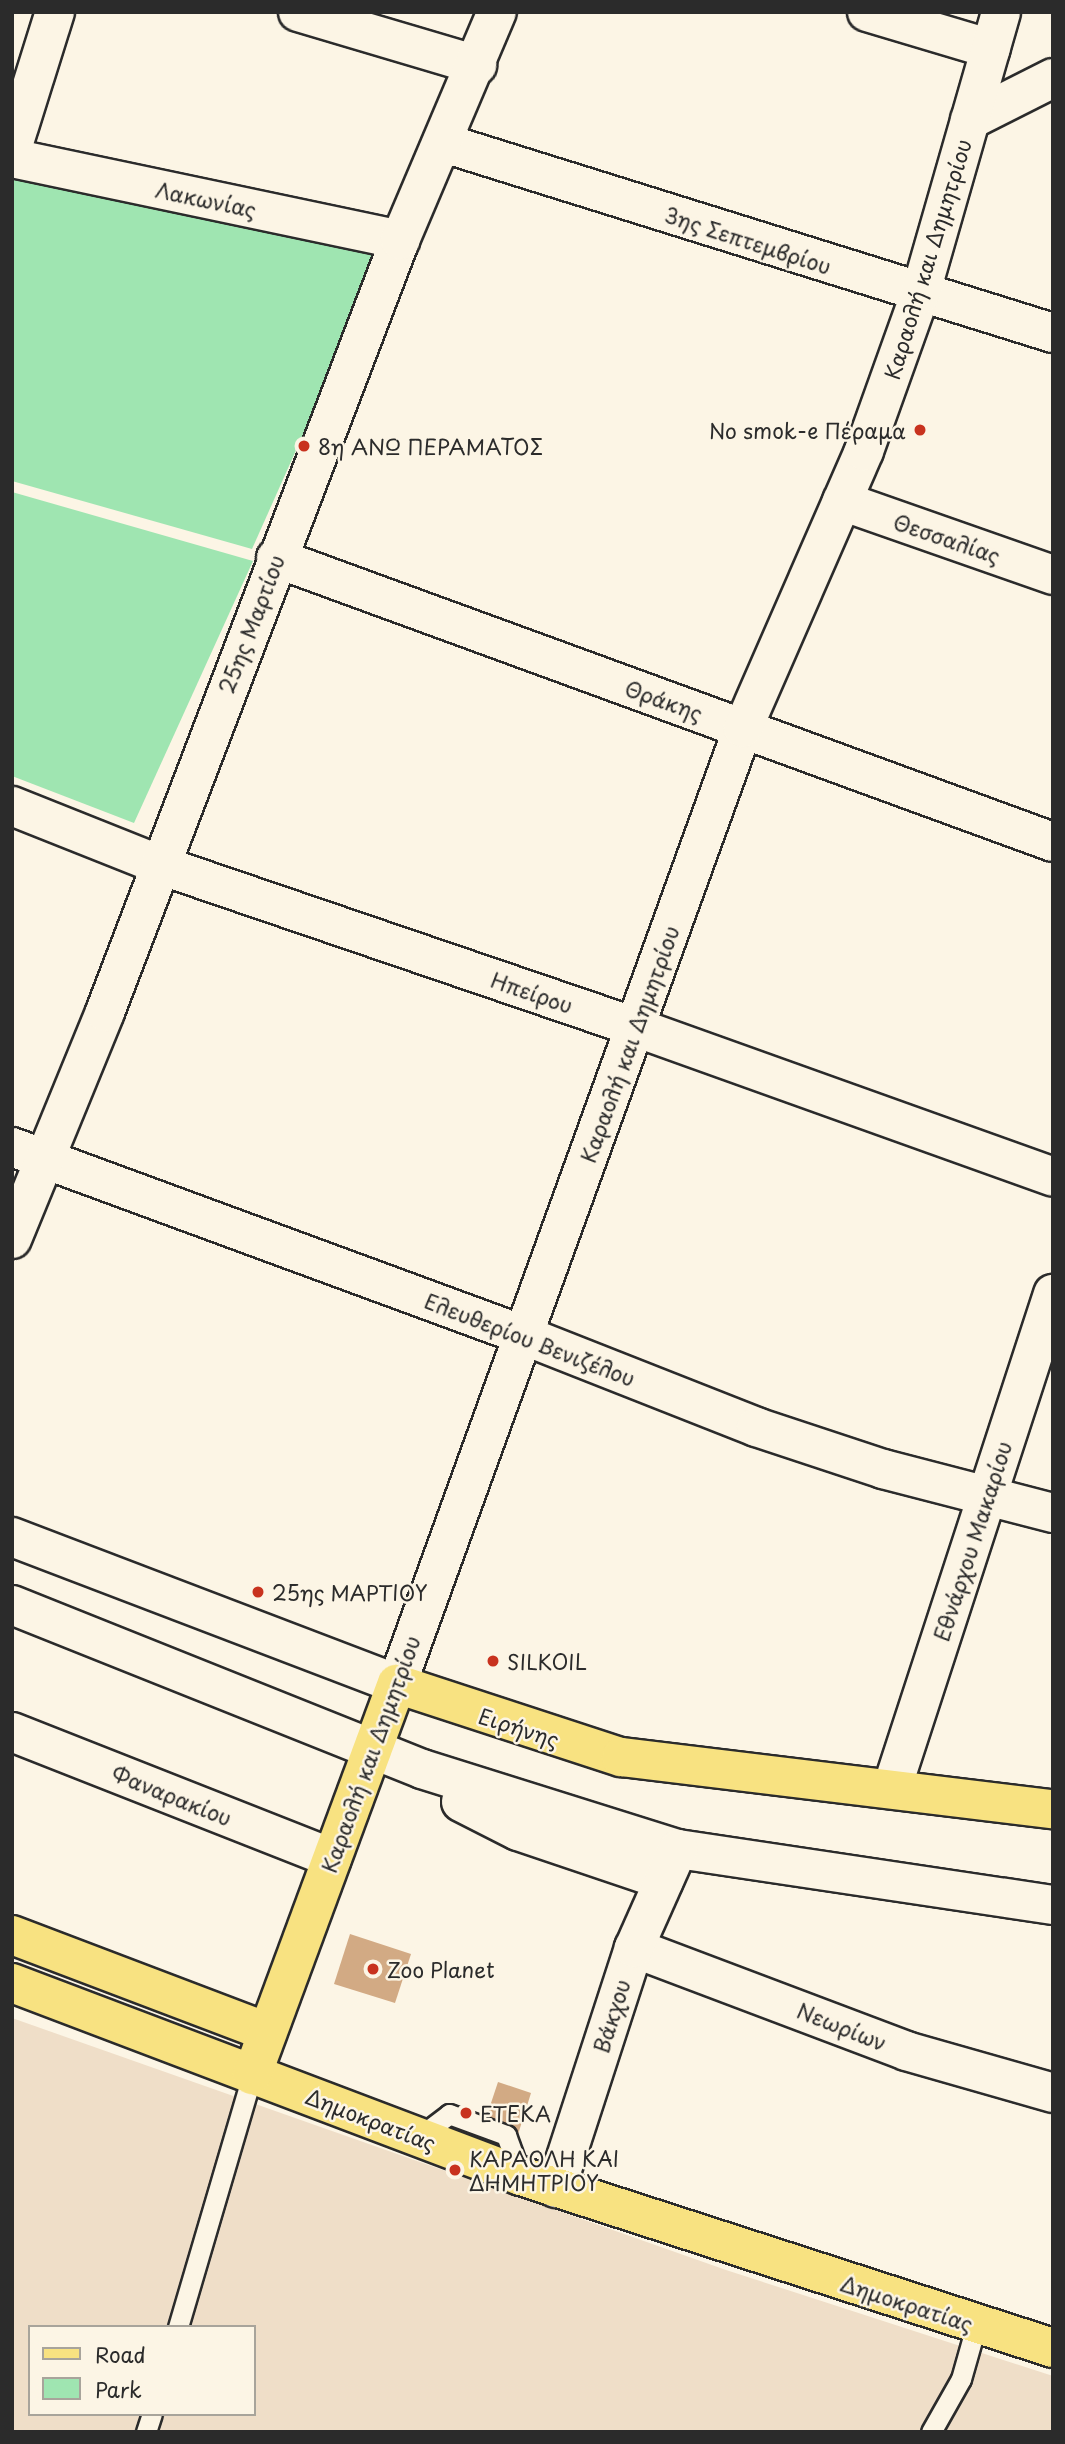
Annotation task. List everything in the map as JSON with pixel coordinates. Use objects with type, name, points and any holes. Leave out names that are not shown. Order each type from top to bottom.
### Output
[{"type":"main road","name":"Καραολή και Δημητρίου","points":[[252,2075],[397,1684]]},
{"type":"main road","name":"Ειρήνης","points":[[397,1684],[621,1757],[1053,1809]]},
{"type":"main road","points":[[12,1935],[267,2032]]},
{"type":"main road","name":"Δημοκρατίας","points":[[12,1983],[538,2182],[976,2326],[1053,2348]]},
{"type":"street","points":[[12,149],[55,12]]},
{"type":"street","points":[[298,12],[477,65]]},
{"type":"street","name":"25ης Μαρτίου","points":[[12,1239],[28,1153],[160,865],[275,558],[400,240],[444,143],[497,12]]},
{"type":"street","points":[[867,12],[991,48]]},
{"type":"street","name":"Καραολή και Δημητρίου","points":[[397,1684],[743,728],[842,501],[920,295],[1001,12]]},
{"type":"street","points":[[970,120],[1053,78]]},
{"type":"street","name":"3ης Σεπτεμβρίου","points":[[444,143],[920,295],[1053,333]]},
{"type":"street","name":"Λακωνίας","points":[[12,158],[400,240]]},
{"type":"street","name":"Θεσσαλίας","points":[[842,501],[1053,575]]},
{"type":"street","name":"Θράκης","points":[[275,558],[1053,842]]},
{"type":"street","name":"Ηπείρου","points":[[12,806],[160,865],[635,1027],[1053,1177]]},
{"type":"street","name":"Ελευθερίου Βενιζέλου","points":[[28,1153],[523,1335],[756,1427],[986,1497],[1053,1513]]},
{"type":"street","name":"Εθνάρχου Μακαρίου","points":[[892,1788],[1053,1294]]},
{"type":"street","name":"Ειρήνης","points":[[12,1537],[397,1684]]},
{"type":"street","points":[[12,1605],[422,1769],[467,1806],[518,1830],[671,1864],[1053,1905]]},
{"type":"street","name":"Φαναρακίου","points":[[12,1732],[332,1858]]},
{"type":"street","name":"Βάκχου","points":[[538,2182],[671,1864]]},
{"type":"street","name":"Νεωρίων","points":[[634,1948],[905,2051],[1053,2094]]},
{"type":"lane","points":[[179,2325],[252,2075]]},
{"type":"lane","points":[[931,2432],[961,2379],[976,2326]]},
{"type":"shaded area","points":[[12,2018],[726,2270],[1053,2376],[1053,2432],[12,2432]]},
{"type":"green space","points":[[12,167],[384,253],[252,549],[12,481]]},
{"type":"green space","points":[[12,492],[253,561],[134,823],[12,776]]},
{"type":"building","name":"Zoo Planet","points":[[350,1934],[411,1954],[395,2003],[334,1984]]},
{"type":"building","points":[[498,2082],[531,2093],[515,2144],[481,2133]]},
{"type":"place","name":"No smok-e Πέραμα","points":[[920,430]]},
{"type":"place","name":"8η ΑΝΩ ΠΕΡΑΜΑΤΟΣ","points":[[304,446]]},
{"type":"place","name":"25ης ΜΑΡΤΙΟΥ","points":[[258,1592]]},
{"type":"place","name":"SILKOIL","points":[[493,1661]]},
{"type":"place","name":"Zoo Planet","points":[[373,1969]]},
{"type":"place","name":"ΕΤΕΚΑ","points":[[466,2113]]},
{"type":"place","name":"ΚΑΡΑΟΛΗ ΚΑΙ ΔΗΜΗΤΡΙΟΥ","points":[[455,2170]]}]
